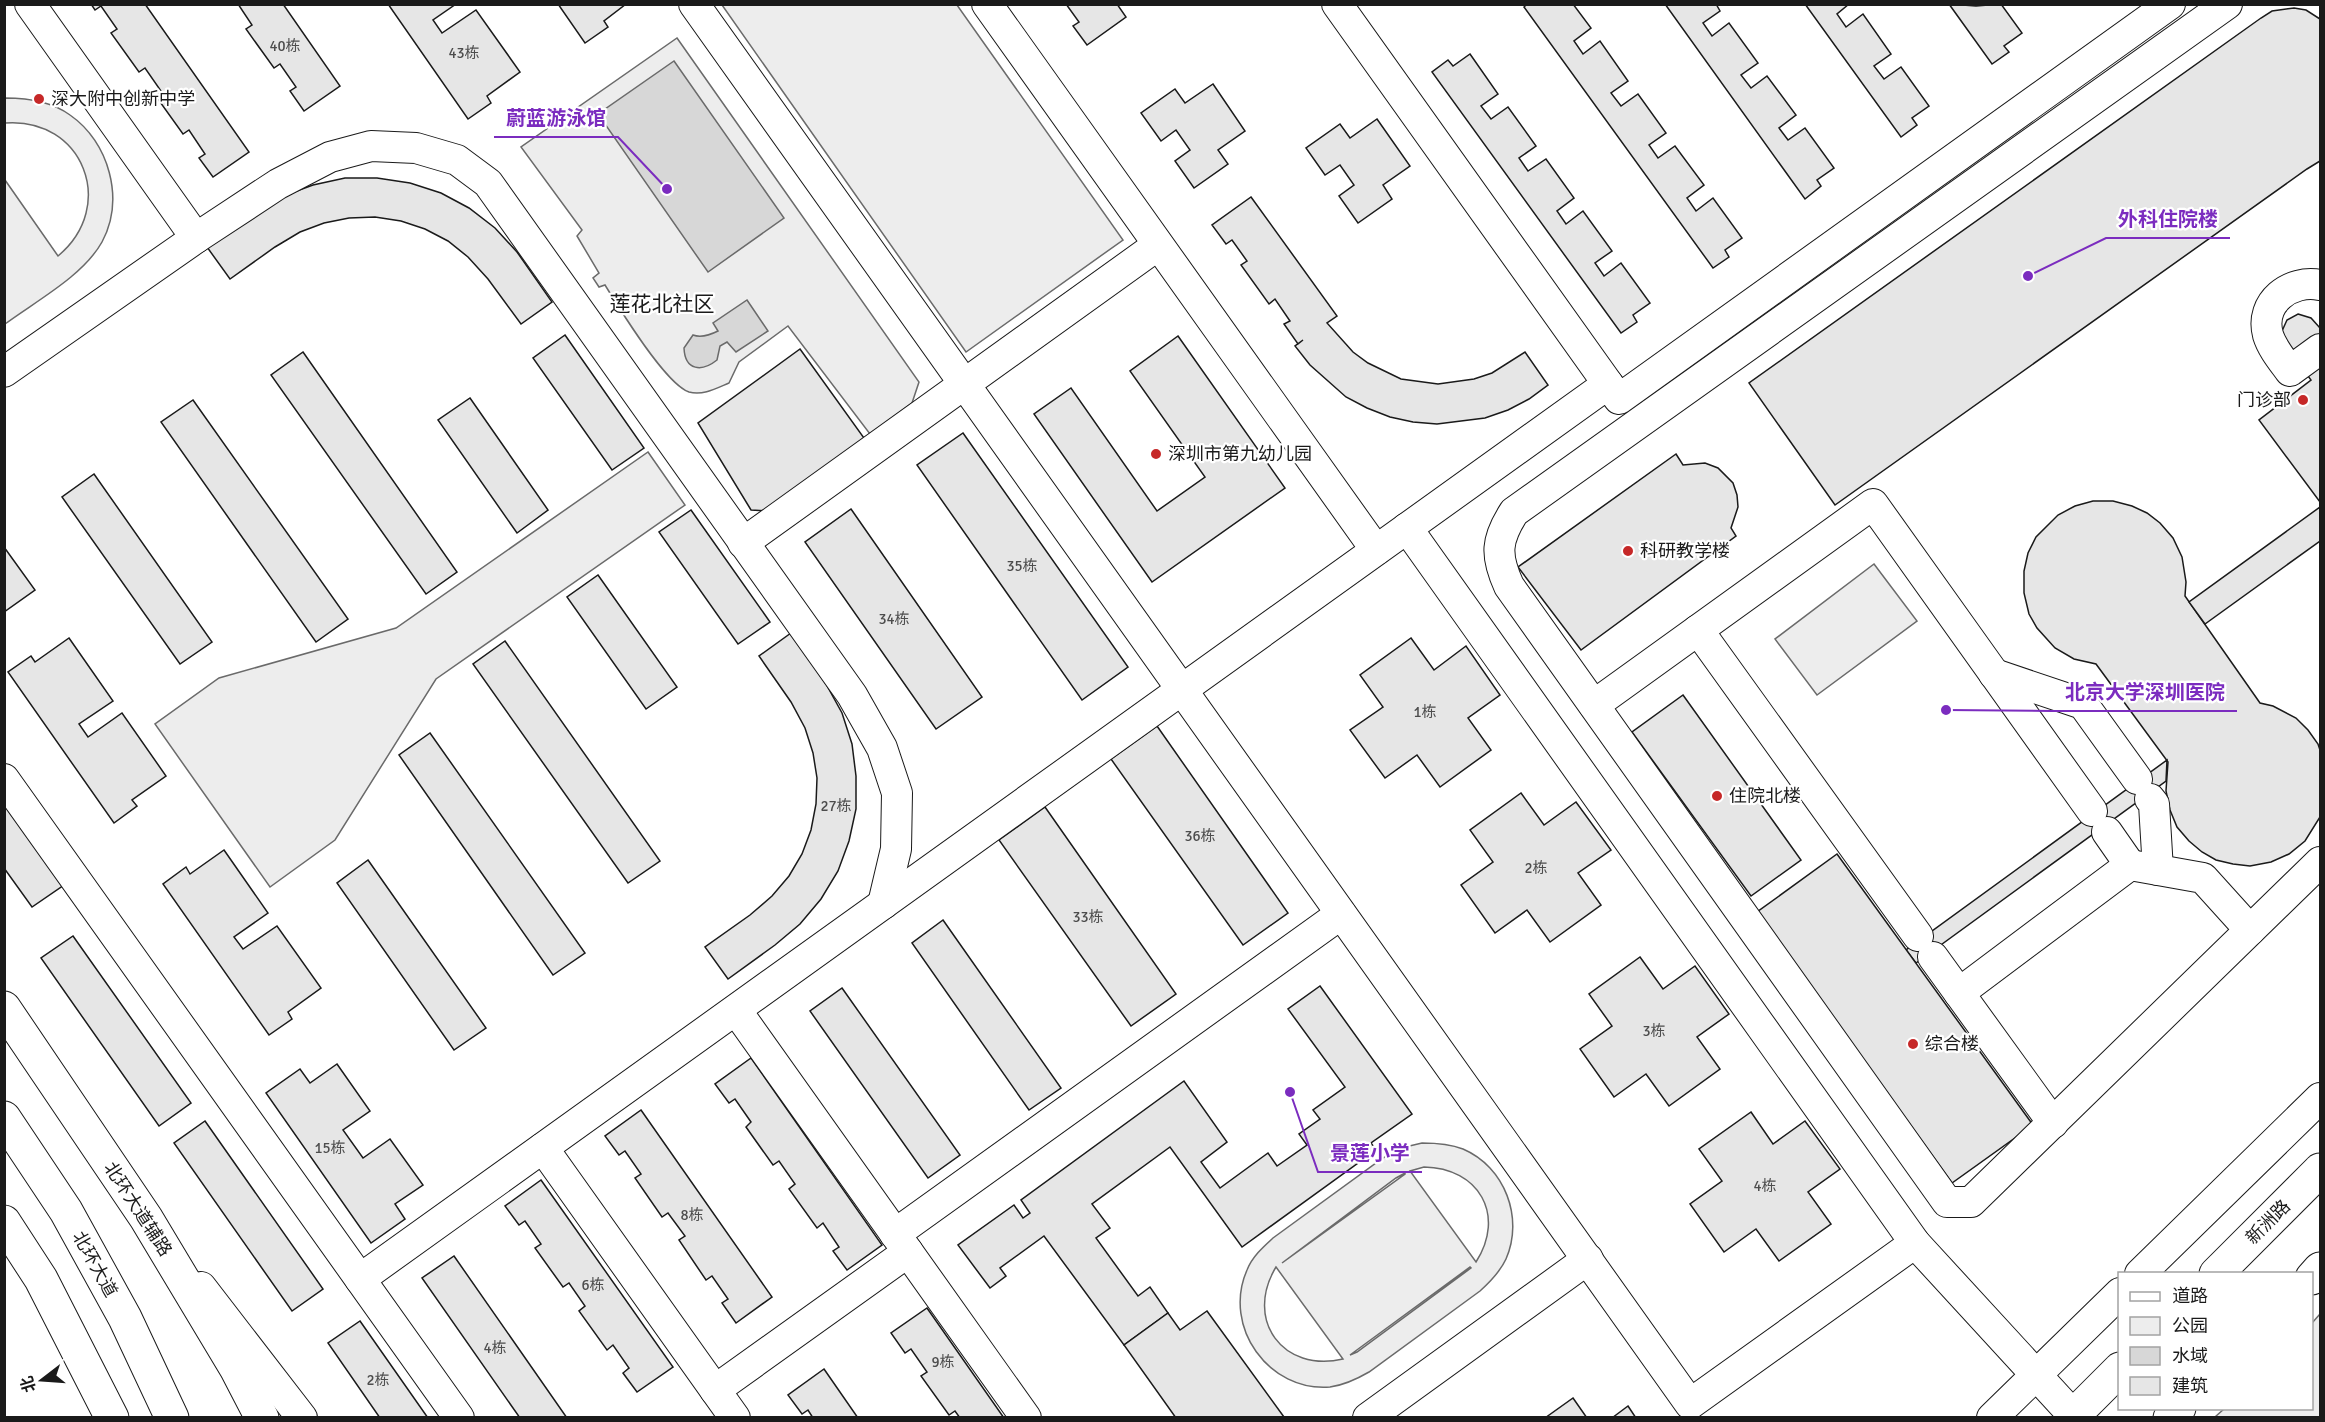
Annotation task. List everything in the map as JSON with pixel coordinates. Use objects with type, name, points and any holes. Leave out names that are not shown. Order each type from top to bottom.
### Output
[{"type":"main road","name":"北环大道辅路","points":[[4,1008],[146,1218],[256,1404],[269,1418]]},
{"type":"main road","name":"北环大道","points":[[4,1118],[66,1211],[125,1318],[172,1418]]},
{"type":"main road","name":"新洲路","points":[[2218,1272],[2320,1170]]},
{"type":"main road","points":[[4,1222],[41,1279],[112,1418]]},
{"type":"main road","points":[[2072,1416],[2118,1372]]},
{"type":"street","points":[[30,4],[196,238]]},
{"type":"street","points":[[694,4],[1690,1404],[1915,1243]]},
{"type":"street","points":[[987,4],[1376,550]]},
{"type":"street","points":[[1337,4],[1619,399],[2170,4]]},
{"type":"street","points":[[2227,4],[1514,512],[1503,529],[1498,546],[1500,565],[1509,586],[1947,1202],[1971,1202],[2320,862]]},
{"type":"street","points":[[4,372],[196,238],[278,184],[330,157],[371,146],[416,148],[458,160],[488,183],[852,695],[882,748],[897,793],[896,849],[883,904]]},
{"type":"street","points":[[743,543],[1158,245]]},
{"type":"street","points":[[2320,285],[2304,283],[2280,294],[2273,302],[2267,322],[2272,344],[2290,371],[2320,349]]},
{"type":"street","points":[[360,1279],[1608,384]]},
{"type":"street","points":[[1594,705],[1872,504],[2099,822],[2144,867],[2203,878],[2250,930]]},
{"type":"street","points":[[1407,528],[1915,1243],[2072,1416]]},
{"type":"street","points":[[1698,630],[2053,1123]]},
{"type":"street","points":[[1959,993],[2144,867],[2154,804],[2083,704],[1994,674]]},
{"type":"street","points":[[4,780],[459,1418]]},
{"type":"street","points":[[715,1390],[902,1243],[1341,914]]},
{"type":"street","points":[[735,1010],[1026,1418]]},
{"type":"street","points":[[2142,1272],[2320,1098]]},
{"type":"street","points":[[543,1148],[735,1418]]},
{"type":"street","points":[[146,1218],[302,1418]]},
{"type":"street","points":[[1368,1418],[1588,1259]]},
{"type":"street","points":[[1992,1418],[2118,1295]]},
{"type":"green space","points":[[722,5],[957,5],[1123,240],[966,352]]},
{"type":"green space","points":[[677,38],[919,382],[912,403],[870,434],[788,326],[739,362],[729,383],[699,393],[689,392],[679,386],[656,361],[605,285],[599,287],[593,278],[599,273],[577,236],[582,230],[521,147]]},
{"type":"green space","points":[[5,98],[47,103],[63,110],[84,126],[95,140],[109,173],[112,208],[109,225],[102,242],[83,266],[5,324],[5,180],[58,256],[76,236],[86,213],[88,190],[83,168],[72,149],[55,134],[32,125],[5,123]]},
{"type":"green space","points":[[648,452],[685,505],[436,679],[335,840],[270,887],[155,724],[219,678],[396,628]]},
{"type":"green space","points":[[1874,564],[1917,621],[1817,695],[1775,639]]},
{"type":"green space","points":[[1422,1143],[1453,1146],[1478,1157],[1490,1168],[1507,1195],[1511,1211],[1513,1227],[1506,1259],[1494,1277],[1480,1291],[1364,1375],[1330,1387],[1308,1386],[1288,1379],[1270,1367],[1256,1352],[1246,1333],[1241,1313],[1241,1292],[1249,1265],[1258,1252],[1273,1238],[1383,1158],[1401,1148]],"holes":[[[1424,1167],[1443,1169],[1460,1176],[1473,1185],[1482,1197],[1487,1212],[1488,1227],[1485,1244],[1476,1262],[1410,1171]],[[1405,1173],[1282,1263],[1396,1178]],[[1276,1267],[1343,1359],[1322,1361],[1303,1358],[1287,1350],[1275,1338],[1267,1323],[1265,1306],[1267,1287]],[[1470,1267],[1357,1352],[1350,1355]]]},
{"type":"green space","points":[[2320,1314],[2320,1417],[2215,1417],[2223,1410],[2313,1410],[2313,1322]]},
{"type":"water","points":[[674,61],[784,218],[708,272],[598,114]]},
{"type":"water","points":[[747,300],[768,331],[736,352],[727,342],[720,346],[717,360],[711,364],[700,368],[691,365],[687,361],[684,348],[693,335],[706,336],[718,331],[713,323]]},
{"type":"building","points":[[91,4],[145,4],[249,152],[213,177],[199,158],[205,154],[189,130],[183,134],[155,95],[161,91],[145,68],[139,72],[111,33],[117,29],[101,6],[95,10]]},
{"type":"building","points":[[238,4],[283,4],[340,86],[304,111],[290,91],[296,87],[280,64],[274,68],[246,29],[252,25]]},
{"type":"building","points":[[388,4],[456,4],[433,20],[442,33],[476,10],[520,72],[487,96],[491,103],[468,119]]},
{"type":"building","points":[[558,4],[626,4],[604,21],[608,27],[585,43]]},
{"type":"building","points":[[1066,4],[1117,4],[1126,17],[1087,45],[1073,26],[1079,22]]},
{"type":"building","points":[[1527,4],[1573,4],[1591,28],[1574,41],[1583,54],[1600,41],[1628,81],[1611,93],[1621,106],[1638,94],[1666,133],[1649,145],[1658,158],[1675,146],[1704,185],[1687,198],[1696,211],[1713,198],[1742,238],[1725,250],[1729,257],[1713,268],[1524,7]]},
{"type":"building","points":[[1665,4],[1716,4],[1720,11],[1703,23],[1712,36],[1729,23],[1758,63],[1741,75],[1751,88],[1767,76],[1796,115],[1779,128],[1788,140],[1805,128],[1834,168],[1817,180],[1821,186],[1805,199]]},
{"type":"building","points":[[1805,4],[1849,4],[1837,14],[1846,27],[1863,14],[1891,54],[1874,66],[1884,79],[1901,67],[1929,106],[1912,118],[1917,125],[1901,137]]},
{"type":"building","points":[[1949,4],[1976,6],[2001,4],[2022,33],[2004,46],[2009,52],[1992,64]]},
{"type":"building","points":[[2294,8],[2306,10],[2320,19],[2320,161],[1835,505],[1749,383],[2261,18],[2272,11]]},
{"type":"building","points":[[1470,54],[1498,94],[1481,106],[1491,119],[1508,107],[1536,146],[1519,158],[1528,171],[1546,159],[1574,198],[1557,211],[1566,224],[1583,211],[1612,251],[1595,263],[1604,276],[1621,263],[1650,303],[1633,315],[1637,322],[1621,333],[1432,72],[1448,60],[1453,66]]},
{"type":"building","points":[[1213,84],[1245,131],[1218,150],[1228,164],[1194,188],[1175,161],[1190,150],[1176,130],[1161,141],[1141,113],[1175,89],[1185,103]]},
{"type":"building","points":[[1377,119],[1410,166],[1383,185],[1392,199],[1358,223],[1339,196],[1354,185],[1340,165],[1325,175],[1306,148],[1340,124],[1350,138]]},
{"type":"building","points":[[345,178],[377,178],[410,183],[441,193],[469,208],[495,228],[517,252],[552,302],[521,324],[488,279],[468,257],[448,241],[425,229],[401,221],[375,217],[349,218],[324,223],[300,232],[230,279],[207,247],[283,196],[313,185]]},
{"type":"building","points":[[1251,197],[1337,316],[1327,323],[1353,352],[1368,363],[1401,379],[1438,384],[1474,379],[1492,373],[1525,352],[1548,385],[1529,399],[1508,410],[1485,418],[1437,424],[1390,417],[1346,397],[1310,365],[1295,346],[1298,344],[1284,324],[1290,321],[1275,299],[1269,304],[1241,265],[1247,261],[1232,240],[1226,244],[1212,225]]},
{"type":"building","name":"门诊部","points":[[2298,314],[2311,318],[2320,328],[2320,502],[2259,420],[2311,380],[2285,344],[2282,331],[2287,320]]},
{"type":"building","points":[[565,335],[644,448],[612,470],[533,358]]},
{"type":"building","points":[[1178,336],[1285,488],[1152,582],[1034,414],[1071,388],[1157,511],[1205,477],[1130,371]]},
{"type":"building","points":[[800,349],[864,438],[768,511],[751,510],[698,423]]},
{"type":"building","points":[[303,352],[457,572],[426,594],[271,375]]},
{"type":"building","points":[[470,398],[548,510],[517,533],[438,420]]},
{"type":"building","points":[[193,400],[348,619],[316,642],[161,422]]},
{"type":"building","points":[[963,433],[1128,667],[1082,700],[917,465]]},
{"type":"building","name":"科研教学楼","points":[[1676,454],[1683,465],[1705,463],[1718,468],[1733,483],[1738,507],[1731,528],[1736,536],[1581,650],[1518,567]]},
{"type":"building","points":[[94,474],[212,642],[180,664],[62,497]]},
{"type":"building","points":[[2093,501],[2113,501],[2132,506],[2147,513],[2160,523],[2173,538],[2182,557],[2186,582],[2185,596],[2260,703],[2273,706],[2296,718],[2318,744],[2320,750],[2320,817],[2305,841],[2289,854],[2271,862],[2250,866],[2233,864],[2216,860],[2189,841],[2177,827],[2170,810],[2166,791],[2168,762],[2096,664],[2074,659],[2055,648],[2037,628],[2029,614],[2024,593],[2024,571],[2028,553],[2036,537],[2058,515],[2075,506]]},
{"type":"building","points":[[2320,507],[2320,541],[2205,624],[2189,602]]},
{"type":"building","points":[[851,509],[982,697],[936,729],[805,542]]},
{"type":"building","points":[[691,510],[770,622],[738,644],[659,532]]},
{"type":"building","points":[[4,547],[35,590],[4,612]]},
{"type":"building","points":[[598,575],[677,687],[646,709],[567,597]]},
{"type":"building","points":[[791,633],[826,684],[842,713],[852,744],[856,776],[856,809],[849,841],[838,871],[821,899],[800,924],[728,979],[705,947],[750,915],[772,896],[789,876],[802,854],[811,830],[816,804],[817,778],[813,753],[805,728],[791,702],[759,656]]},
{"type":"building","points":[[69,638],[113,701],[79,724],[88,737],[122,713],[166,776],[132,800],[137,806],[114,823],[8,672],[31,656],[35,662]]},
{"type":"building","points":[[1411,638],[1434,670],[1466,646],[1500,695],[1468,718],[1491,750],[1440,787],[1417,755],[1385,778],[1350,730],[1383,707],[1360,675]]},
{"type":"building","points":[[505,641],[660,861],[628,883],[473,664]]},
{"type":"building","name":"住院北楼","points":[[1683,695],[1801,860],[1751,896],[1632,732]]},
{"type":"building","points":[[1157,726],[1288,913],[1243,945],[1111,759]]},
{"type":"building","points":[[430,733],[585,953],[553,975],[399,755]]},
{"type":"building","points":[[2167,760],[2166,781],[1916,963],[1906,950]]},
{"type":"building","points":[[1521,793],[1544,825],[1576,802],[1611,850],[1578,873],[1601,905],[1550,942],[1527,910],[1495,933],[1461,885],[1493,862],[1470,830]]},
{"type":"building","points":[[4,800],[64,885],[32,907],[4,868]]},
{"type":"building","points":[[1045,807],[1176,994],[1131,1026],[999,840]]},
{"type":"building","points":[[224,850],[268,913],[234,937],[243,949],[277,926],[321,988],[288,1012],[292,1019],[269,1035],[163,884],[186,867],[190,874]]},
{"type":"building","name":"综合楼","points":[[1837,854],[2033,1125],[1952,1183],[1757,912]]},
{"type":"building","points":[[368,860],[486,1028],[454,1050],[337,883]]},
{"type":"building","points":[[943,920],[1061,1088],[1029,1110],[912,943]]},
{"type":"building","points":[[73,936],[191,1103],[159,1126],[41,958]]},
{"type":"building","points":[[1640,957],[1663,989],[1695,966],[1729,1014],[1697,1037],[1720,1069],[1669,1106],[1646,1074],[1614,1097],[1580,1049],[1612,1026],[1589,994]]},
{"type":"building","points":[[1320,986],[1412,1114],[1371,1143],[1376,1150],[1242,1247],[1170,1147],[1092,1204],[1110,1228],[1096,1238],[1138,1296],[1150,1287],[1168,1313],[1124,1345],[1044,1236],[1000,1268],[1006,1276],[990,1288],[958,1245],[1014,1205],[1023,1218],[1030,1213],[1021,1200],[1184,1081],[1227,1142],[1201,1162],[1220,1188],[1268,1153],[1277,1166],[1307,1145],[1299,1134],[1320,1119],[1313,1110],[1345,1087],[1288,1009]]},
{"type":"building","points":[[842,988],[960,1155],[928,1178],[810,1011]]},
{"type":"building","points":[[751,1058],[882,1245],[847,1270],[833,1251],[839,1247],[823,1223],[817,1228],[789,1189],[795,1184],[779,1161],[773,1165],[746,1127],[751,1122],[735,1099],[729,1103],[715,1084]]},
{"type":"building","points":[[337,1064],[370,1111],[343,1130],[363,1158],[390,1139],[423,1185],[395,1204],[405,1219],[371,1243],[266,1093],[300,1069],[310,1083]]},
{"type":"building","points":[[641,1110],[772,1297],[736,1323],[722,1303],[728,1299],[712,1276],[706,1280],[679,1240],[685,1236],[668,1213],[662,1217],[635,1178],[641,1174],[625,1151],[619,1155],[605,1136]]},
{"type":"building","points":[[1751,1112],[1773,1144],[1805,1121],[1840,1169],[1808,1192],[1831,1224],[1779,1261],[1756,1229],[1724,1252],[1690,1204],[1722,1181],[1699,1149]]},
{"type":"building","points":[[205,1121],[323,1289],[292,1311],[174,1143]]},
{"type":"building","points":[[541,1180],[673,1367],[637,1392],[623,1373],[629,1368],[613,1345],[607,1350],[579,1311],[585,1306],[569,1283],[563,1287],[535,1248],[541,1244],[525,1221],[519,1225],[505,1206]]},
{"type":"building","points":[[454,1256],[567,1418],[520,1418],[422,1278]]},
{"type":"building","points":[[927,1308],[1004,1418],[960,1418],[955,1411],[949,1415],[921,1376],[927,1372],[911,1349],[905,1353],[891,1333]]},
{"type":"building","points":[[1207,1311],[1284,1418],[1176,1418],[1124,1345],[1168,1313],[1180,1330]]},
{"type":"building","points":[[360,1321],[428,1418],[380,1418],[328,1343]]},
{"type":"building","points":[[824,1369],[858,1418],[813,1418],[808,1410],[802,1414],[788,1395]]},
{"type":"building","points":[[1573,1398],[1587,1418],[1545,1418]]},
{"type":"building","points":[[1628,1406],[1636,1418],[1612,1418]]},
{"type":"place","name":"深大附中创新中学","points":[[39,99]]},
{"type":"place","name":"蔚蓝游泳馆","points":[[667,189]]},
{"type":"place","name":"外科住院楼","points":[[2028,276]]},
{"type":"place","name":"门诊部","points":[[2303,400]]},
{"type":"place","name":"深圳市第九幼儿园","points":[[1156,454]]},
{"type":"place","name":"科研教学楼","points":[[1628,551]]},
{"type":"place","name":"北京大学深圳医院","points":[[1946,710]]},
{"type":"place","name":"住院北楼","points":[[1717,796]]},
{"type":"place","name":"综合楼","points":[[1913,1044]]},
{"type":"place","name":"景莲小学","points":[[1290,1092]]},
{"type":"district","name":"莲花北社区","points":[[662,304]]}]
